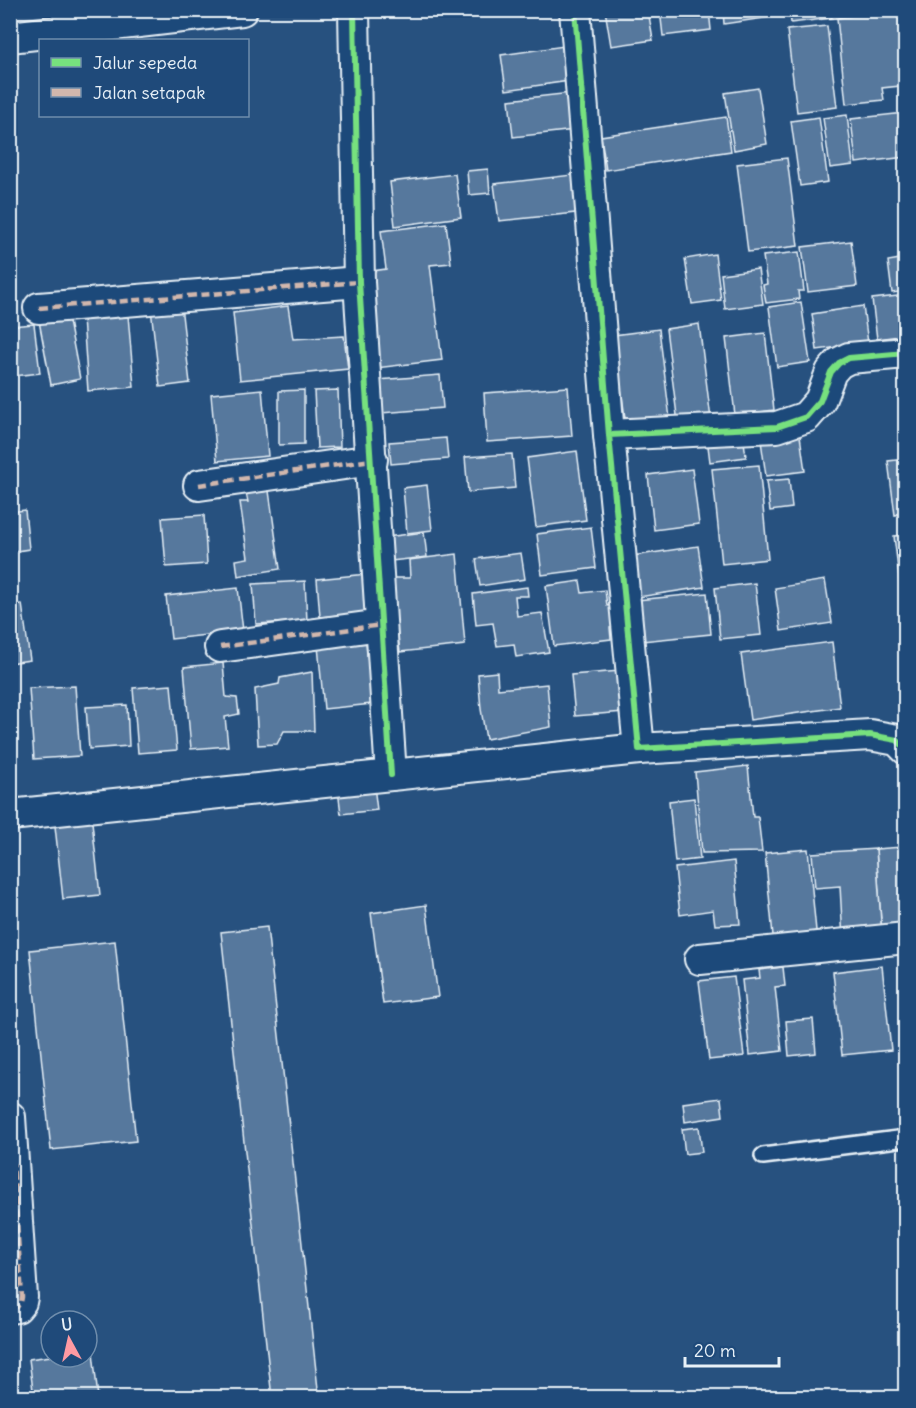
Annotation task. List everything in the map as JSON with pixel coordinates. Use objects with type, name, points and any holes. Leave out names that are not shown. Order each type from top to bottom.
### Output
[{"type":"street","points":[[10,38],[242,10]]},
{"type":"street","points":[[354,10],[359,282],[391,775]]},
{"type":"street","points":[[574,10],[609,435],[639,749]]},
{"type":"street","points":[[39,308],[359,282]]},
{"type":"street","points":[[609,435],[777,427],[806,417],[819,401],[831,372],[839,363],[849,358],[906,353]]},
{"type":"street","points":[[199,485],[372,460]]},
{"type":"street","points":[[219,647],[381,625]]},
{"type":"street","points":[[10,815],[639,749],[870,735],[897,740],[906,749]]},
{"type":"street","points":[[699,959],[906,938]]},
{"type":"street","points":[[10,1117],[22,1297],[17,1306],[10,1308]]},
{"type":"lane","points":[[762,1156],[906,1137]]},
{"type":"building","points":[[605,10],[648,10],[653,40],[611,46]]},
{"type":"building","points":[[660,10],[709,10],[711,30],[663,36]]},
{"type":"building","points":[[717,10],[769,10],[770,17],[724,24],[723,11],[717,12]]},
{"type":"building","points":[[790,10],[831,10],[832,18],[791,23]]},
{"type":"building","points":[[839,10],[885,10],[885,12],[840,16]]},
{"type":"building","points":[[906,10],[906,72],[899,73],[900,86],[882,88],[884,100],[846,104],[837,18]]},
{"type":"building","points":[[827,26],[837,107],[797,112],[787,30]]},
{"type":"building","points":[[564,46],[569,81],[506,90],[501,55]]},
{"type":"building","points":[[758,88],[767,144],[734,150],[725,93]]},
{"type":"building","points":[[571,93],[575,130],[513,137],[509,100]]},
{"type":"building","points":[[904,113],[906,157],[856,163],[851,119]]},
{"type":"building","points":[[847,115],[853,165],[830,168],[823,118]]},
{"type":"building","points":[[726,117],[731,151],[606,170],[601,136]]},
{"type":"building","points":[[819,117],[828,182],[800,186],[791,121]]},
{"type":"building","points":[[787,158],[798,246],[748,252],[737,164]]},
{"type":"building","points":[[488,169],[490,193],[469,195],[467,171]]},
{"type":"building","points":[[455,174],[461,217],[395,226],[390,182]]},
{"type":"building","points":[[581,174],[585,212],[499,221],[494,184]]},
{"type":"building","points":[[446,223],[451,263],[430,265],[442,360],[376,368],[365,272],[386,269],[381,231]]},
{"type":"building","points":[[851,241],[857,286],[808,292],[802,247]]},
{"type":"building","points":[[799,252],[804,291],[798,291],[799,299],[766,303],[763,285],[767,284],[763,256]]},
{"type":"building","points":[[715,254],[721,300],[692,304],[685,259]]},
{"type":"building","points":[[906,258],[906,291],[892,293],[888,261]]},
{"type":"building","points":[[758,269],[763,304],[725,309],[721,274]]},
{"type":"building","points":[[906,295],[906,335],[877,339],[872,299]]},
{"type":"building","points":[[801,302],[810,362],[777,367],[769,307]]},
{"type":"building","points":[[181,306],[190,383],[160,387],[151,309]]},
{"type":"building","points":[[288,306],[293,339],[344,336],[348,369],[240,380],[233,313]]},
{"type":"building","points":[[863,306],[868,343],[817,350],[812,314]]},
{"type":"building","points":[[128,315],[134,387],[88,391],[83,318]]},
{"type":"building","points":[[68,316],[80,379],[51,385],[39,321]]},
{"type":"building","points":[[34,324],[40,373],[14,376],[10,326]]},
{"type":"building","points":[[699,324],[712,427],[679,431],[666,329]]},
{"type":"building","points":[[659,329],[671,427],[627,433],[614,335]]},
{"type":"building","points":[[765,333],[774,410],[735,415],[726,338]]},
{"type":"building","points":[[440,375],[443,408],[381,413],[378,380]]},
{"type":"building","points":[[568,387],[572,436],[487,442],[484,393]]},
{"type":"building","points":[[262,389],[268,456],[217,461],[211,394]]},
{"type":"building","points":[[304,390],[304,444],[279,445],[279,391]]},
{"type":"building","points":[[338,390],[340,447],[317,448],[314,391]]},
{"type":"building","points":[[743,434],[746,457],[710,462],[707,438]]},
{"type":"building","points":[[800,436],[805,471],[766,476],[761,441]]},
{"type":"building","points":[[446,438],[448,459],[391,464],[389,442]]},
{"type":"building","points":[[577,451],[586,520],[536,527],[527,458]]},
{"type":"building","points":[[512,454],[515,488],[468,492],[465,457]]},
{"type":"building","points":[[906,459],[906,513],[895,515],[888,461]]},
{"type":"building","points":[[759,465],[768,559],[722,564],[712,469]]},
{"type":"building","points":[[692,469],[699,524],[654,530],[648,475]]},
{"type":"building","points":[[789,479],[792,508],[770,511],[766,481]]},
{"type":"building","points":[[427,485],[432,530],[407,533],[403,488]]},
{"type":"building","points":[[269,491],[280,569],[238,576],[236,560],[248,558],[240,502],[248,502],[246,493]]},
{"type":"building","points":[[25,510],[29,549],[10,552],[10,512]]},
{"type":"building","points":[[204,515],[207,564],[166,567],[162,518]]},
{"type":"building","points":[[591,527],[596,568],[542,575],[537,534]]},
{"type":"building","points":[[424,532],[427,557],[391,561],[387,537]]},
{"type":"building","points":[[906,535],[906,617],[904,618],[894,536]]},
{"type":"building","points":[[698,546],[704,587],[632,598],[626,557]]},
{"type":"building","points":[[521,553],[525,579],[480,586],[476,559]]},
{"type":"building","points":[[457,554],[465,645],[400,652],[390,578],[410,578],[409,560]]},
{"type":"building","points":[[367,574],[370,612],[320,617],[317,579]]},
{"type":"building","points":[[825,580],[832,623],[781,631],[775,588]]},
{"type":"building","points":[[305,581],[307,621],[256,624],[253,584]]},
{"type":"building","points":[[580,581],[582,593],[605,590],[607,606],[614,605],[617,627],[610,628],[611,639],[554,646],[546,586]]},
{"type":"building","points":[[755,583],[761,635],[720,639],[715,588]]},
{"type":"building","points":[[527,587],[528,596],[515,596],[517,616],[542,613],[549,652],[516,657],[514,644],[497,646],[493,623],[476,625],[473,594]]},
{"type":"building","points":[[238,588],[243,631],[171,639],[166,596]]},
{"type":"building","points":[[707,593],[711,634],[642,641],[637,600]]},
{"type":"building","points":[[22,604],[30,660],[10,663],[10,605]]},
{"type":"building","points":[[366,641],[372,704],[324,709],[318,646]]},
{"type":"building","points":[[832,642],[840,707],[750,720],[741,654]]},
{"type":"building","points":[[223,663],[226,697],[237,698],[239,714],[225,717],[228,746],[191,749],[184,667]]},
{"type":"building","points":[[620,671],[624,712],[575,716],[571,675]]},
{"type":"building","points":[[312,672],[314,731],[284,731],[277,744],[258,745],[255,689],[279,684],[280,678]]},
{"type":"building","points":[[497,672],[498,689],[547,684],[551,727],[486,739],[478,674]]},
{"type":"building","points":[[171,685],[177,750],[138,753],[133,688]]},
{"type":"building","points":[[75,686],[80,756],[34,759],[29,688]]},
{"type":"building","points":[[127,705],[129,746],[89,749],[86,707]]},
{"type":"building","points":[[748,766],[753,817],[758,817],[762,852],[702,853],[695,772]]},
{"type":"building","points":[[374,786],[377,810],[341,814],[338,790]]},
{"type":"building","points":[[694,798],[700,859],[675,862],[669,801]]},
{"type":"building","points":[[91,813],[100,895],[63,899],[54,817]]},
{"type":"building","points":[[902,847],[906,936],[882,937],[876,849]]},
{"type":"building","points":[[808,849],[817,941],[774,946],[765,853]]},
{"type":"building","points":[[876,849],[882,937],[843,940],[840,886],[815,888],[812,853]]},
{"type":"building","points":[[734,861],[740,924],[715,925],[713,910],[680,915],[675,868]]},
{"type":"building","points":[[426,905],[438,997],[383,1004],[371,913]]},
{"type":"building","points":[[267,927],[319,1398],[272,1398],[221,932]]},
{"type":"building","points":[[115,941],[136,1141],[51,1150],[30,950]]},
{"type":"building","points":[[882,966],[891,1050],[842,1055],[833,972]]},
{"type":"building","points":[[783,967],[785,986],[775,987],[782,1051],[750,1055],[742,980],[760,978],[759,970]]},
{"type":"building","points":[[734,977],[744,1056],[709,1060],[699,981]]},
{"type":"building","points":[[813,1019],[816,1053],[789,1056],[786,1021]]},
{"type":"building","points":[[721,1098],[723,1116],[685,1122],[683,1103]]},
{"type":"building","points":[[699,1127],[702,1152],[685,1154],[682,1129]]},
{"type":"building","points":[[39,1358],[39,1369],[95,1369],[98,1398],[34,1398],[29,1359]]},
{"type":"marked path","points":[[39,308],[359,282]]},
{"type":"marked path","points":[[199,485],[372,460]]},
{"type":"marked path","points":[[220,647],[381,625]]},
{"type":"marked path","points":[[10,1117],[22,1297],[17,1307],[10,1308]]},
{"type":"cycle path","points":[[354,10],[359,282],[391,775]]},
{"type":"cycle path","points":[[575,10],[609,435]]},
{"type":"cycle path","points":[[906,353],[849,358],[839,363],[831,372],[820,401],[806,417],[777,427],[609,435],[639,749],[870,735],[897,740],[906,749]]}]
